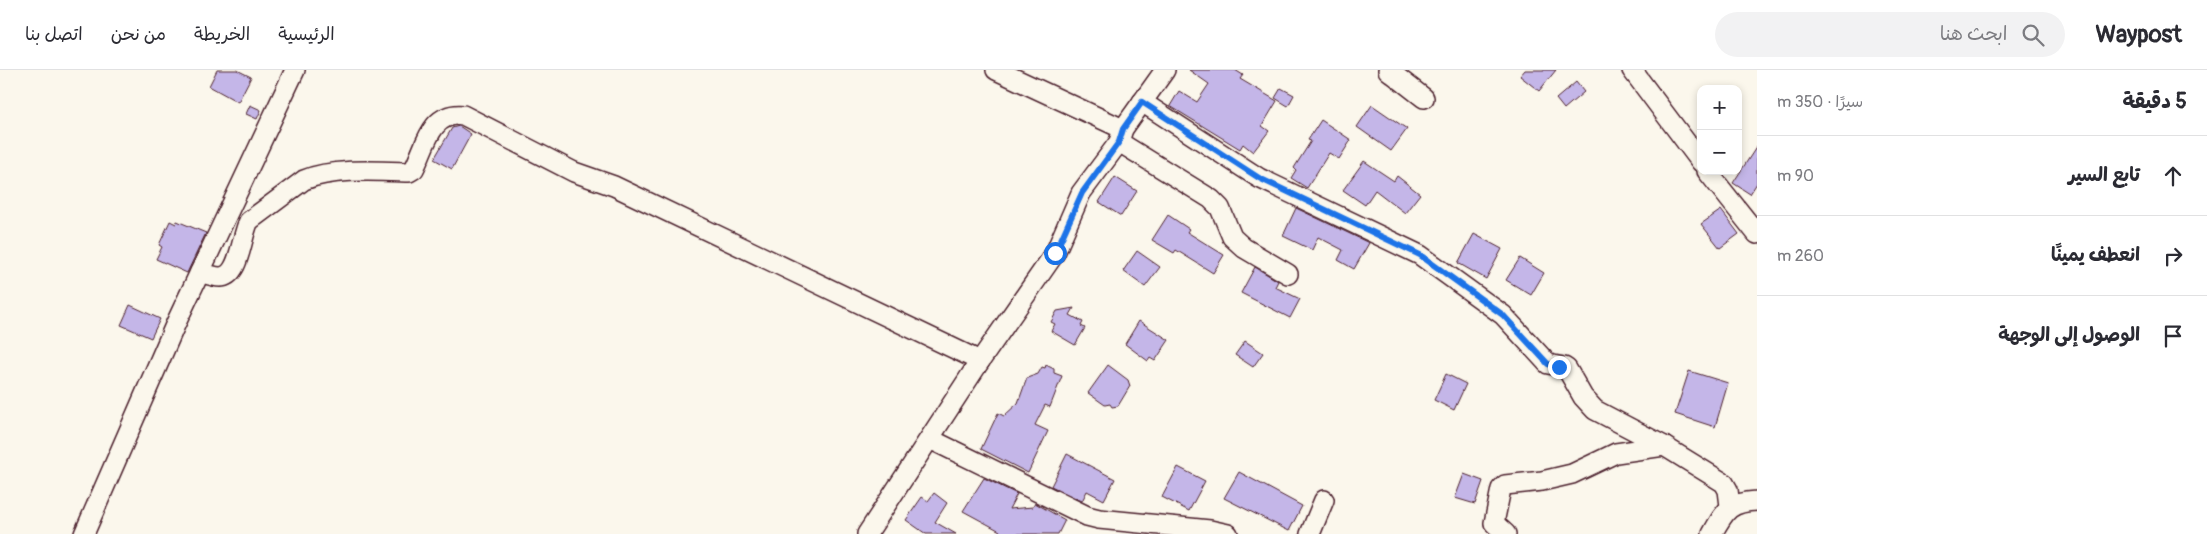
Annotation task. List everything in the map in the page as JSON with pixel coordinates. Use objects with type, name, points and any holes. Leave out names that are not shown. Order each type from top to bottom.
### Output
[{"type":"street","points":[[84,534],[200,272],[295,70]]},
{"type":"street","points":[[996,70],[1121,136],[1211,199],[1220,208],[1232,236],[1244,248],[1288,274]]},
{"type":"street","points":[[867,534],[980,361],[1055,253],[1082,193],[1165,70]]},
{"type":"street","points":[[1388,70],[1424,98]]},
{"type":"street","points":[[1632,70],[1697,157]]},
{"type":"street","points":[[1142,102],[1259,178],[1420,255],[1503,315],[1548,364],[1564,367],[1568,370],[1583,397],[1594,410],[1664,446],[1724,483],[1728,490],[1730,506]]},
{"type":"street","points":[[200,272],[220,277],[230,274],[236,266],[244,231],[249,221],[304,180],[314,176],[334,173],[410,172],[414,169],[428,135],[436,124],[447,116],[463,115],[574,172],[614,186],[980,361]]},
{"type":"street","points":[[1711,175],[1757,234]]},
{"type":"street","points":[[930,440],[1087,516],[1099,519],[1210,530],[1228,534]]},
{"type":"street","points":[[1506,534],[1494,523],[1501,489],[1505,485],[1572,474],[1616,453],[1664,446]]},
{"type":"street","points":[[1310,534],[1324,500]]},
{"type":"street","points":[[1712,534],[1730,506],[1757,500]]},
{"type":"building","points":[[217,70],[237,70],[251,77],[238,102],[209,86]]},
{"type":"building","points":[[1189,70],[1235,70],[1243,75],[1240,79],[1277,101],[1262,126],[1269,131],[1253,152],[1243,144],[1240,149],[1170,106],[1179,91],[1197,102],[1209,84]]},
{"type":"building","points":[[1525,70],[1556,70],[1539,91],[1520,76]]},
{"type":"building","points":[[1576,82],[1584,92],[1564,109],[1556,99]]},
{"type":"building","points":[[1281,88],[1294,95],[1288,106],[1275,98]]},
{"type":"building","points":[[250,105],[261,110],[257,119],[246,114]]},
{"type":"building","points":[[1372,105],[1407,129],[1391,151],[1357,127]]},
{"type":"building","points":[[1321,120],[1351,140],[1339,159],[1329,153],[1307,188],[1291,178],[1296,170],[1294,168],[1311,141],[1308,140]]},
{"type":"building","points":[[459,126],[471,134],[452,169],[434,159],[452,128]]},
{"type":"building","points":[[1757,146],[1757,183],[1750,194],[1733,183],[1738,175],[1742,175],[1742,169]]},
{"type":"building","points":[[1364,161],[1394,181],[1397,176],[1420,194],[1405,213],[1375,190],[1365,205],[1343,190]]},
{"type":"building","points":[[1115,177],[1137,191],[1121,216],[1099,202]]},
{"type":"building","points":[[1296,208],[1369,243],[1354,269],[1338,260],[1343,250],[1318,237],[1312,250],[1283,236]]},
{"type":"building","points":[[1721,210],[1739,234],[1720,248],[1701,224]]},
{"type":"building","points":[[1168,215],[1189,229],[1187,232],[1224,255],[1213,273],[1176,250],[1174,253],[1152,240]]},
{"type":"building","points":[[170,221],[176,224],[177,221],[206,233],[187,273],[156,259],[162,247],[159,245]]},
{"type":"building","points":[[1474,234],[1502,249],[1486,279],[1458,263]]},
{"type":"building","points":[[1137,251],[1160,267],[1145,287],[1123,271]]},
{"type":"building","points":[[1520,258],[1544,273],[1531,295],[1506,280]]},
{"type":"building","points":[[1255,267],[1278,281],[1275,287],[1300,299],[1290,318],[1241,293]]},
{"type":"building","points":[[130,305],[160,319],[151,338],[121,325]]},
{"type":"building","points":[[1074,308],[1070,315],[1083,322],[1081,326],[1085,328],[1075,345],[1051,331],[1055,324],[1051,322],[1057,311]]},
{"type":"building","points":[[1139,321],[1169,340],[1155,361],[1150,358],[1148,361],[1125,344]]},
{"type":"building","points":[[1245,341],[1263,353],[1253,367],[1235,355]]},
{"type":"building","points":[[1046,365],[1054,369],[1054,373],[1062,376],[1050,407],[1045,405],[1035,425],[1048,431],[1028,473],[981,449],[998,413],[1004,416],[1018,403],[1027,378],[1038,374],[1042,367],[1045,368]]},
{"type":"building","points":[[1108,365],[1128,380],[1130,386],[1118,406],[1105,405],[1088,393]]},
{"type":"building","points":[[1689,371],[1728,383],[1715,427],[1675,414]]},
{"type":"building","points":[[1446,374],[1466,384],[1454,410],[1434,400]]},
{"type":"building","points":[[1067,454],[1115,479],[1104,500],[1087,491],[1082,501],[1051,486]]},
{"type":"building","points":[[1178,467],[1205,481],[1189,511],[1162,497]]},
{"type":"building","points":[[1239,472],[1302,506],[1289,531],[1224,498]]},
{"type":"building","points":[[1464,474],[1483,481],[1475,504],[1455,498]]},
{"type":"building","points":[[984,478],[1017,494],[1009,509],[1033,507],[1035,503],[1065,520],[1058,534],[998,534],[1000,531],[963,511]]},
{"type":"building","points":[[934,493],[947,503],[935,522],[956,534],[926,534],[906,520],[922,497],[928,501]]},
{"type":"route","points":[[1055,253],[1082,193],[1119,142],[1123,129],[1142,102],[1259,178],[1420,255],[1503,315],[1548,364],[1559,367]]}]
